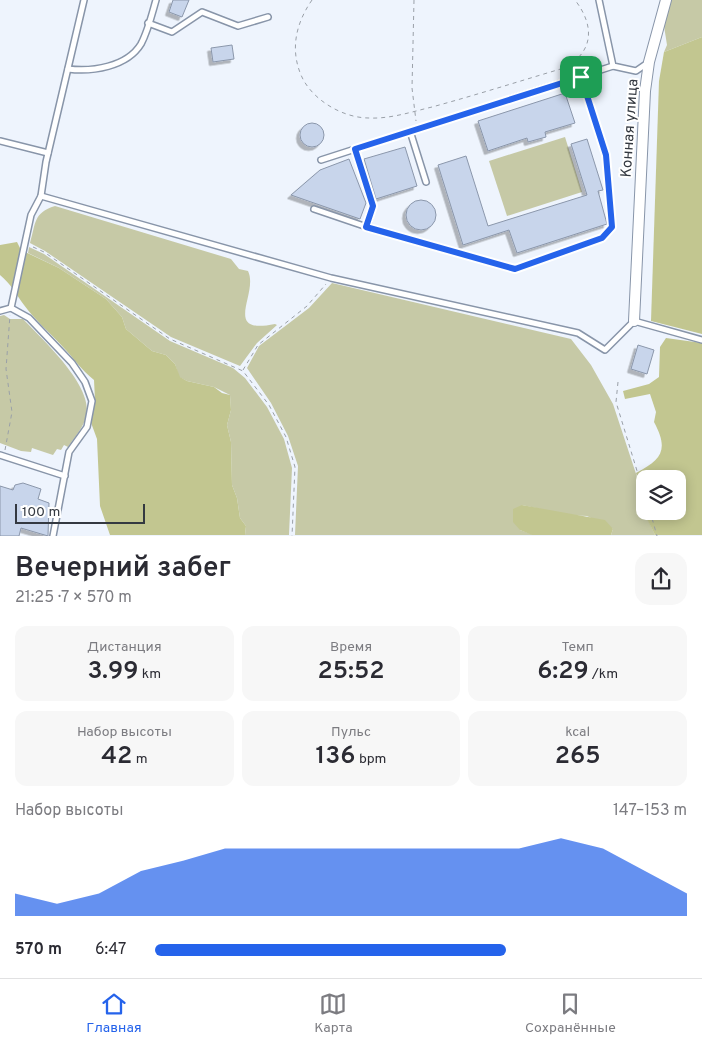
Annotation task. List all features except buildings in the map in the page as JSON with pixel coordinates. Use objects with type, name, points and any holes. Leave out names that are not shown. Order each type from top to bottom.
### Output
[{"type":"street","name":"Конная улица","points":[[634,321],[640,185],[649,62],[666,0]]},
{"type":"lane","points":[[11,308],[31,215],[41,196],[48,153],[84,0]]},
{"type":"lane","points":[[68,68],[86,71],[106,67],[136,51],[142,42],[156,0]]},
{"type":"lane","points":[[599,0],[614,66]]},
{"type":"lane","points":[[148,23],[172,32],[202,12],[238,26],[268,17]]},
{"type":"lane","points":[[321,160],[614,66],[636,71],[649,62]]},
{"type":"lane","points":[[314,209],[366,227],[515,269],[602,238],[612,227],[606,155],[581,77]]},
{"type":"lane","points":[[410,131],[426,182]]},
{"type":"lane","points":[[0,140],[48,153]]},
{"type":"lane","points":[[355,149],[373,206],[366,227]]},
{"type":"lane","points":[[41,196],[331,278],[578,333],[605,350],[634,321],[702,340]]},
{"type":"lane","points":[[0,312],[11,308],[29,318],[72,363],[85,382],[92,400],[87,427],[69,452],[53,536]]},
{"type":"lane","points":[[2,455],[65,476]]},
{"type":"path","points":[[312,0],[304,11],[297,29],[295,46],[297,66],[304,81],[316,96],[330,106],[367,118],[390,118],[554,71],[574,63],[580,56],[589,38],[584,14],[575,0]]},
{"type":"path","points":[[414,0],[414,111],[418,129]]},
{"type":"path","points":[[25,244],[44,252],[170,340],[243,371],[269,405],[286,437],[293,460],[295,467],[292,536]]},
{"type":"path","points":[[243,371],[258,345],[307,306],[331,278]]},
{"type":"path","points":[[2,455],[12,412],[6,369],[11,308]]},
{"type":"path","points":[[618,382],[616,402],[637,470]]},
{"type":"path","points":[[653,520],[657,536]]},
{"type":"green space","points":[[671,0],[702,0],[702,37],[664,52],[667,45],[664,26]]},
{"type":"green space","points":[[702,37],[702,334],[651,321],[659,81],[664,52]]},
{"type":"green space","points":[[565,137],[582,192],[507,216],[489,161]]},
{"type":"green space","points":[[55,206],[231,259],[239,269],[248,271],[250,280],[245,310],[246,318],[250,324],[259,326],[277,325],[257,343],[240,366],[171,337],[45,251],[30,243],[36,220],[43,212]]},
{"type":"green space","points":[[17,242],[21,250],[59,268],[106,299],[122,317],[126,329],[152,351],[166,355],[175,364],[180,377],[187,381],[214,387],[222,393],[230,395],[231,410],[227,425],[231,442],[232,485],[237,498],[240,518],[246,526],[245,535],[110,535],[100,506],[97,439],[90,420],[95,400],[94,380],[33,316],[0,275],[0,245]]},
{"type":"green space","points":[[29,247],[44,254],[170,341],[233,368],[245,378],[267,407],[284,439],[292,468],[289,535],[245,535],[246,526],[240,518],[237,498],[232,485],[231,442],[227,425],[231,410],[230,395],[214,387],[187,381],[179,377],[175,364],[166,355],[152,351],[126,329],[122,317],[106,299],[59,268],[28,253]]},
{"type":"green space","points":[[332,283],[571,339],[591,365],[613,404],[636,474],[636,520],[648,520],[655,535],[611,535],[613,529],[587,516],[568,515],[522,505],[520,530],[534,535],[295,535],[298,466],[288,436],[271,403],[247,368],[259,346],[309,308]]},
{"type":"green space","points":[[4,315],[10,319],[23,319],[65,364],[83,392],[87,405],[83,425],[68,447],[64,445],[61,450],[57,449],[53,455],[32,448],[31,452],[21,451],[0,443],[0,316]]},
{"type":"green space","points":[[666,338],[702,343],[702,535],[655,535],[648,520],[686,520],[686,470],[641,470],[657,458],[662,447],[659,432],[654,422],[656,412],[650,394],[625,399],[623,391],[649,384],[659,377],[660,347]]},
{"type":"green space","points":[[522,505],[605,520],[613,529],[611,535],[532,535],[520,530],[513,522],[513,509]]},
{"type":"route","points":[[581,77],[606,155],[612,227],[602,238],[515,269],[406,240],[366,227],[373,206],[355,149],[581,77]]}]
